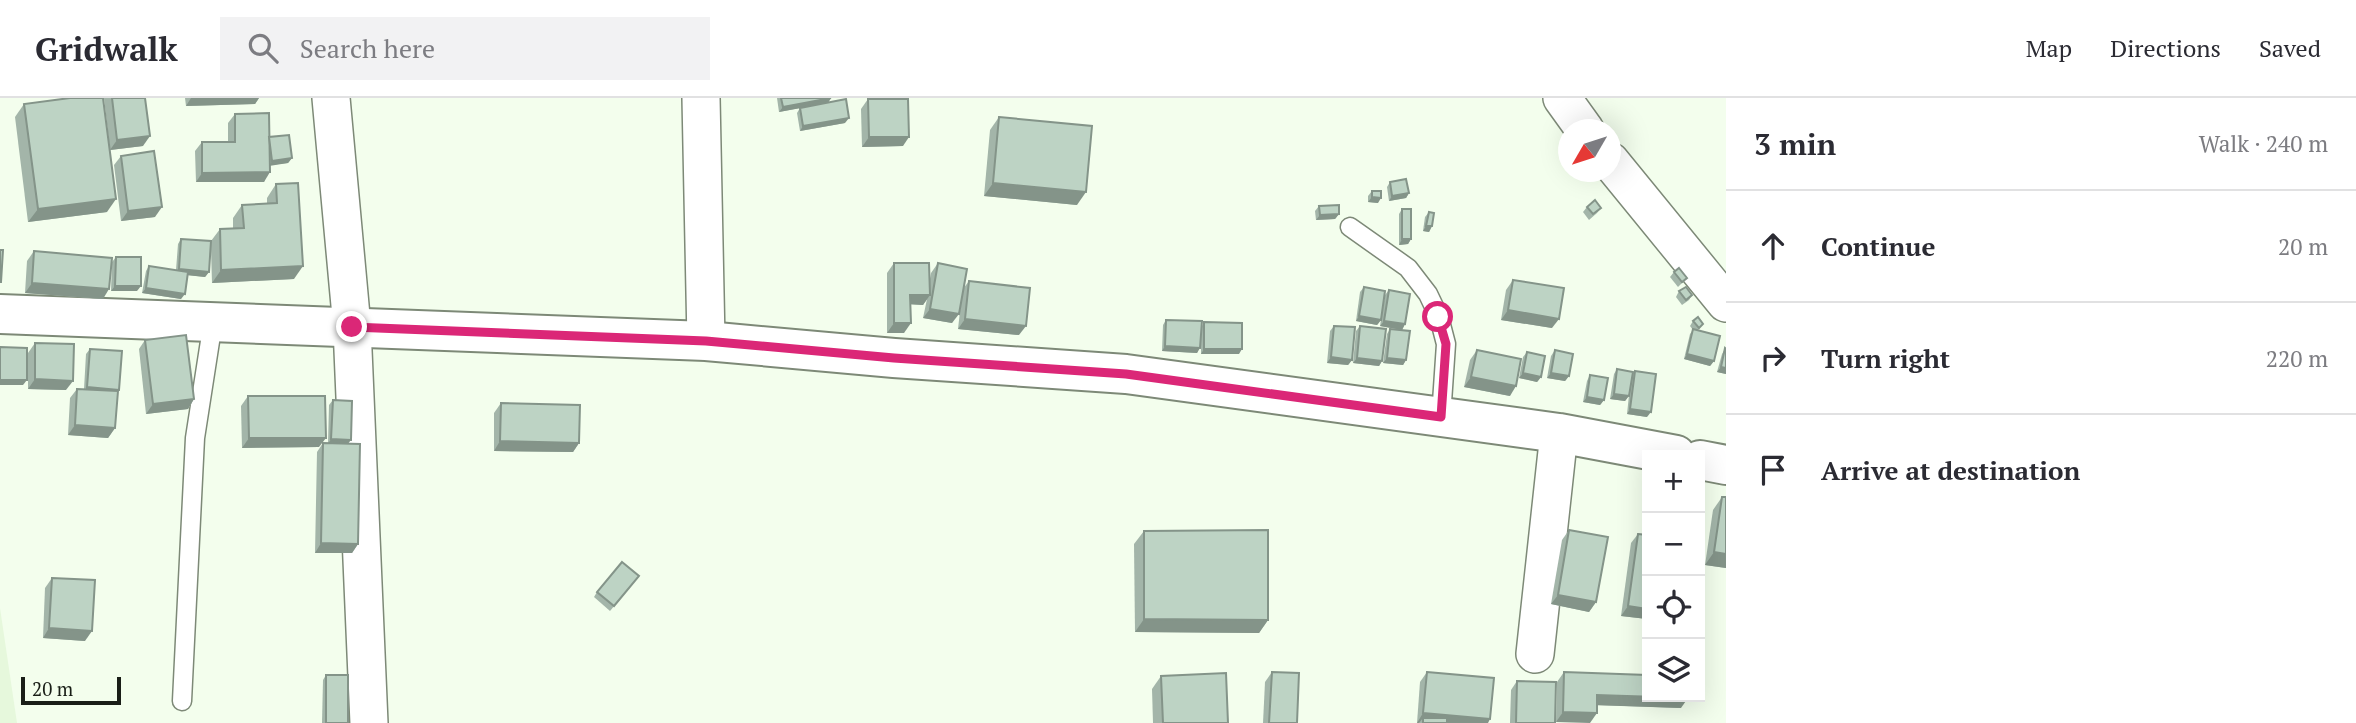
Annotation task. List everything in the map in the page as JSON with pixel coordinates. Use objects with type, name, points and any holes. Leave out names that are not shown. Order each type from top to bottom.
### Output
[{"type":"main road","points":[[0,314],[706,341],[1126,374],[1559,433],[1649,450]]},
{"type":"main road","points":[[1705,461],[1726,465]]},
{"type":"street","points":[[331,98],[352,327],[369,723]]},
{"type":"street","points":[[701,98],[706,341]]},
{"type":"street","points":[[1562,98],[1577,119]]},
{"type":"street","points":[[1621,173],[1726,303]]},
{"type":"street","points":[[1535,654],[1559,433]]},
{"type":"lane","points":[[1350,227],[1408,268],[1428,294],[1446,344],[1441,417]]},
{"type":"lane","points":[[182,701],[195,438],[213,322]]},
{"type":"shaded area","points":[[0,608],[17,723],[0,723]]},
{"type":"building","points":[[70,98],[103,98],[116,199],[38,209],[24,104]]},
{"type":"building","points":[[112,98],[145,98],[150,136],[117,140]]},
{"type":"building","points":[[781,98],[831,98],[783,107]]},
{"type":"building","points":[[846,99],[849,118],[803,126],[800,108]]},
{"type":"building","points":[[868,99],[908,99],[909,137],[869,137]]},
{"type":"building","points":[[269,113],[270,172],[202,173],[202,142],[235,142],[235,114]]},
{"type":"building","points":[[999,117],[1092,126],[1086,192],[993,183]]},
{"type":"building","points":[[289,135],[292,158],[272,161],[269,137]]},
{"type":"building","points":[[154,151],[162,207],[128,211],[121,156]]},
{"type":"building","points":[[1406,179],[1409,193],[1392,196],[1390,182]]},
{"type":"building","points":[[298,183],[303,266],[221,270],[220,229],[244,228],[242,205],[277,203],[276,184]]},
{"type":"building","points":[[1372,191],[1381,191],[1381,198],[1372,197]]},
{"type":"building","points":[[1595,200],[1601,208],[1593,214],[1587,207]]},
{"type":"building","points":[[1339,205],[1339,214],[1320,215],[1319,206]]},
{"type":"building","points":[[1402,209],[1411,209],[1411,239],[1402,239]]},
{"type":"building","points":[[1429,212],[1434,213],[1432,226],[1426,226]]},
{"type":"building","points":[[181,239],[211,241],[209,272],[179,269]]},
{"type":"building","points":[[0,250],[3,250],[1,282],[0,282]]},
{"type":"building","points":[[34,251],[112,258],[109,289],[32,283]]},
{"type":"building","points":[[116,257],[141,257],[141,286],[115,286]]},
{"type":"building","points":[[894,263],[929,263],[930,295],[910,295],[911,323],[894,323]]},
{"type":"building","points":[[938,263],[967,269],[959,314],[930,309]]},
{"type":"building","points":[[149,266],[188,272],[185,294],[146,288]]},
{"type":"building","points":[[1679,268],[1687,278],[1682,282],[1674,272]]},
{"type":"building","points":[[1513,280],[1564,288],[1559,319],[1508,310]]},
{"type":"building","points":[[969,281],[1030,288],[1026,326],[965,319]]},
{"type":"building","points":[[1364,287],[1385,291],[1381,320],[1359,316]]},
{"type":"building","points":[[1686,287],[1692,295],[1686,300],[1679,291]]},
{"type":"building","points":[[1389,290],[1410,294],[1405,324],[1384,321]]},
{"type":"building","points":[[1698,317],[1703,324],[1699,328],[1693,321]]},
{"type":"building","points":[[1166,320],[1202,321],[1200,348],[1165,346]]},
{"type":"building","points":[[1204,322],[1242,323],[1242,349],[1204,349]]},
{"type":"building","points":[[1334,326],[1355,327],[1352,360],[1331,357]]},
{"type":"building","points":[[1360,326],[1386,329],[1382,361],[1357,358]]},
{"type":"building","points":[[1390,329],[1410,331],[1406,360],[1387,358]]},
{"type":"building","points":[[1693,329],[1720,336],[1714,361],[1687,354]]},
{"type":"building","points":[[186,335],[194,399],[153,404],[145,340]]},
{"type":"building","points":[[35,343],[74,344],[73,381],[35,379]]},
{"type":"building","points":[[0,347],[27,348],[27,380],[0,380]]},
{"type":"building","points":[[90,349],[122,351],[119,390],[87,387]]},
{"type":"building","points":[[1726,349],[1726,368],[1721,367]]},
{"type":"building","points":[[1477,350],[1521,359],[1516,386],[1471,377]]},
{"type":"building","points":[[1555,350],[1573,354],[1569,376],[1551,373]]},
{"type":"building","points":[[1527,352],[1545,356],[1541,377],[1523,373]]},
{"type":"building","points":[[1617,369],[1633,372],[1629,396],[1614,394]]},
{"type":"building","points":[[1635,371],[1656,374],[1651,412],[1630,409]]},
{"type":"building","points":[[1590,375],[1608,378],[1604,400],[1587,397]]},
{"type":"building","points":[[77,389],[118,391],[115,428],[75,425]]},
{"type":"building","points":[[248,396],[325,396],[326,438],[249,438]]},
{"type":"building","points":[[333,400],[352,401],[351,440],[331,439]]},
{"type":"building","points":[[501,403],[580,405],[579,443],[500,441]]},
{"type":"building","points":[[323,443],[360,444],[358,544],[321,543]]},
{"type":"building","points":[[1722,497],[1726,497],[1726,554],[1714,552]]},
{"type":"building","points":[[1268,530],[1268,620],[1144,619],[1144,531]]},
{"type":"building","points":[[1569,530],[1608,537],[1596,602],[1558,595]]},
{"type":"building","points":[[1638,534],[1642,534],[1642,608],[1628,606]]},
{"type":"building","points":[[622,562],[639,576],[614,606],[597,592]]},
{"type":"building","points":[[52,578],[95,580],[92,631],[49,628]]},
{"type":"building","points":[[1272,672],[1299,673],[1297,723],[1269,723]]},
{"type":"building","points":[[1427,672],[1494,678],[1490,719],[1423,713]]},
{"type":"building","points":[[1564,672],[1642,675],[1642,697],[1597,695],[1597,713],[1563,712]]},
{"type":"building","points":[[1226,673],[1228,723],[1163,723],[1161,676]]},
{"type":"building","points":[[326,675],[348,675],[348,723],[326,723]]},
{"type":"building","points":[[1517,681],[1556,682],[1555,723],[1516,723]]},
{"type":"building","points":[[1423,718],[1447,718],[1447,723],[1423,723]]},
{"type":"route","points":[[352,327],[706,341],[894,358],[1126,374],[1441,417],[1446,344],[1438,317]]}]
